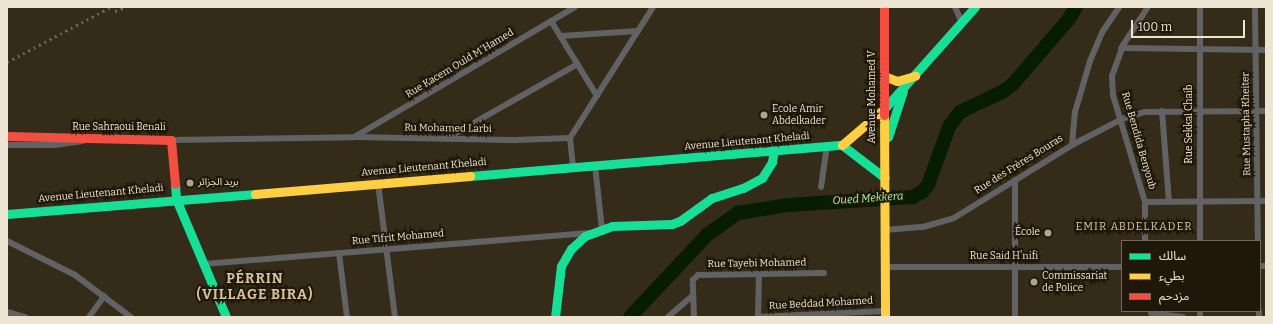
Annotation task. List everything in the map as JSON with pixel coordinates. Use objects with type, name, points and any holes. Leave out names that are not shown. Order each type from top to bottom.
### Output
[{"type":"main road","name":"Avenue Mohamed V","points":[[884,7],[885,230]]},
{"type":"main road","points":[[885,183],[842,145],[884,109],[975,7]]},
{"type":"main road","points":[[884,76],[897,81],[915,76]]},
{"type":"main road","points":[[884,154],[892,122],[904,88]]},
{"type":"main road","name":"Rue Sahraoui Benali","points":[[7,136],[93,140],[171,140],[176,199],[226,317]]},
{"type":"main road","name":"Avenue Lieutenant Kheladi","points":[[7,214],[842,145]]},
{"type":"main road","points":[[555,317],[558,275],[564,259],[575,245],[598,231],[635,224],[672,224],[680,221],[712,198],[743,188],[762,178],[772,162],[774,150]]},
{"type":"main road","points":[[885,230],[885,314]]},
{"type":"street","name":"Rue Kacem Ould M'Hamed","points":[[354,137],[575,7]]},
{"type":"street","points":[[573,167],[570,138],[653,7]]},
{"type":"street","points":[[955,7],[962,23]]},
{"type":"street","name":"Rue des Frères Bouras","points":[[885,230],[923,228],[954,218],[1072,146],[1075,112],[1090,62],[1104,31],[1119,7]]},
{"type":"street","name":"Rue Bendida Benyoub","points":[[1145,240],[1145,202],[1122,119],[1113,95],[1112,76],[1122,48],[1148,7]]},
{"type":"street","name":"Rue Sekkal Chaib","points":[[1200,7],[1200,240]]},
{"type":"street","name":"Rue Mustapha Kheiter","points":[[1255,7],[1258,240]]},
{"type":"street","points":[[552,21],[596,96]]},
{"type":"street","points":[[560,36],[638,30]]},
{"type":"street","points":[[1122,48],[1266,50]]},
{"type":"street","points":[[446,139],[578,64]]},
{"type":"street","points":[[1072,146],[1122,119],[1162,111],[1266,111]]},
{"type":"street","points":[[1162,111],[1169,202]]},
{"type":"street","name":"Ru Mohamed Larbi","points":[[171,140],[354,137],[446,139],[570,138]]},
{"type":"street","points":[[7,145],[56,145],[93,140]]},
{"type":"street","points":[[821,186],[828,146]]},
{"type":"street","points":[[595,165],[598,231]]},
{"type":"street","points":[[1015,180],[1015,317]]},
{"type":"street","points":[[378,183],[395,317]]},
{"type":"street","points":[[1145,202],[1266,202]]},
{"type":"street","name":"Rue Tifrit Mohamed","points":[[204,264],[598,231]]},
{"type":"street","points":[[7,241],[49,260],[104,296],[131,317]]},
{"type":"street","points":[[339,253],[347,317]]},
{"type":"street","name":"Rue Said H'nifi","points":[[885,267],[1121,267]]},
{"type":"street","name":"Rue Tayebi Mohamed","points":[[693,295],[693,280],[698,275],[824,273]]},
{"type":"street","points":[[758,317],[759,274]]},
{"type":"street","points":[[668,317],[693,295]]},
{"type":"street","points":[[693,295],[694,317]]},
{"type":"street","points":[[89,317],[104,296]]},
{"type":"street","points":[[7,312],[25,317]]},
{"type":"street","name":"Rue Beddad Mohamed","points":[[758,317],[885,314]]},
{"type":"street","points":[[1151,314],[1183,317]]},
{"type":"waterway","name":"Oued Mekkera","points":[[630,317],[708,234],[738,213],[788,205],[913,197],[922,192],[928,185],[949,127],[960,112],[1004,91],[1013,84],[1069,19],[1076,7]]},
{"type":"railway","points":[[7,62],[111,7]]},
{"type":"railway","points":[[115,11],[126,7]]},
{"type":"traffic: fast","points":[[884,109],[975,7]]},
{"type":"traffic: fast","points":[[888,137],[903,91]]},
{"type":"traffic: fast","points":[[842,145],[885,178]]},
{"type":"traffic: fast","points":[[470,176],[842,145]]},
{"type":"traffic: fast","points":[[555,317],[561,266],[571,249],[585,236],[612,226],[672,224],[680,221],[712,198],[743,188],[762,178],[772,162],[774,150]]},
{"type":"traffic: fast","points":[[175,184],[176,199],[226,317]]},
{"type":"traffic: fast","points":[[7,214],[255,194]]},
{"type":"traffic: slow","points":[[884,76],[897,81],[915,76]]},
{"type":"traffic: slow","points":[[842,145],[884,109]]},
{"type":"traffic: slow","points":[[884,115],[885,317]]},
{"type":"traffic: slow","points":[[255,194],[470,176]]},
{"type":"traffic: jam","points":[[884,7],[884,115]]},
{"type":"traffic: jam","points":[[7,136],[171,140],[175,184]]},
{"type":"place","name":"Ecole Amir Abdelkader","points":[[764,115]]},
{"type":"place","name":"بريد الجزائر","points":[[190,183]]},
{"type":"place","name":"École","points":[[1048,233]]},
{"type":"place","name":"Commissariat de Police","points":[[1034,282]]},
{"type":"district","name":"EMIR ABDELKADER","points":[[1134,227]]},
{"type":"district","name":"PÉRRIN (VILLAGE BIRA)","points":[[255,288]]}]
